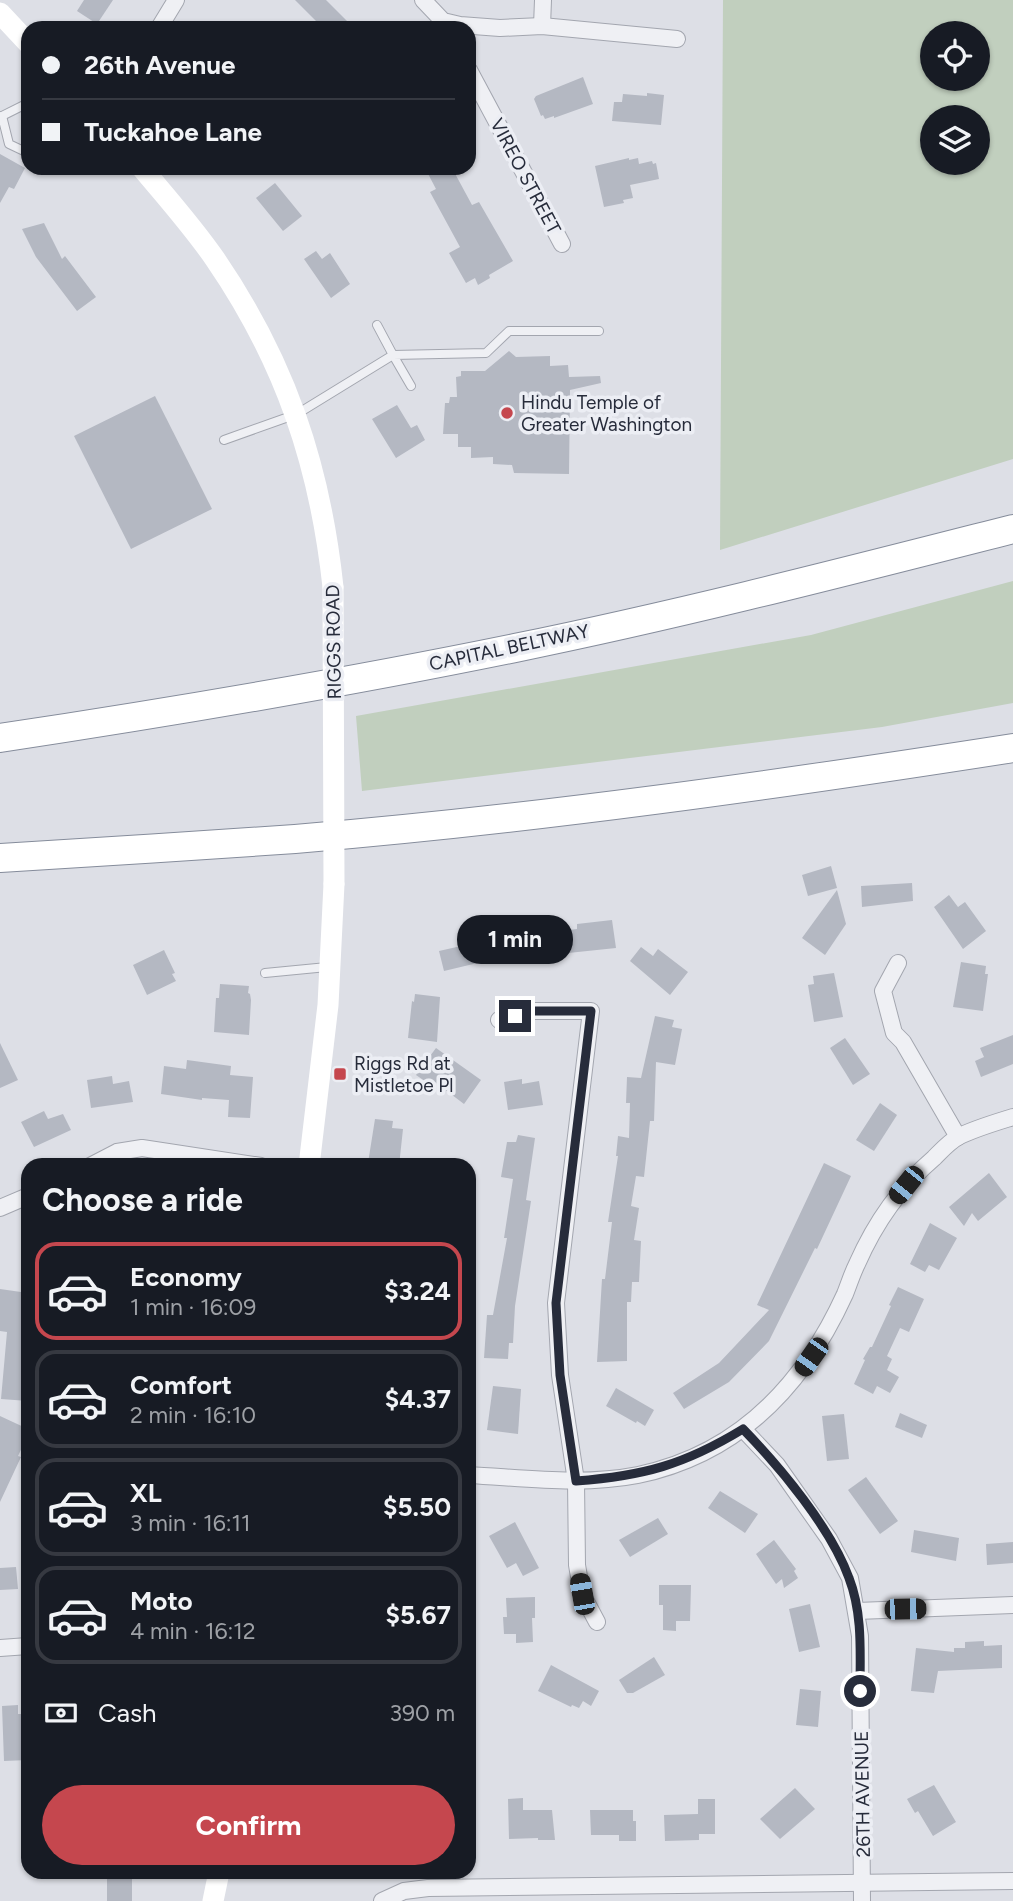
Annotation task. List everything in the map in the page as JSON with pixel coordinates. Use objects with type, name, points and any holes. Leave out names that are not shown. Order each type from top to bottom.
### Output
[{"type":"highway","name":"CAPITAL BELTWAY","points":[[0,737],[265,695],[516,648],[841,573],[1013,529]]},
{"type":"highway","points":[[0,858],[297,838],[506,817],[683,796],[1013,748]]},
{"type":"main road","points":[[0,14],[21,36]]},
{"type":"main road","name":"RIGGS ROAD","points":[[148,175],[208,249],[257,325],[297,414],[321,501],[333,587],[334,884],[327,1017],[310,1158]]},
{"type":"main road","points":[[213,1901],[218,1879]]},
{"type":"street","points":[[163,21],[176,0]]},
{"type":"street","points":[[423,0],[441,21]]},
{"type":"street","points":[[542,26],[543,0]]},
{"type":"street","points":[[476,26],[542,26],[677,39]]},
{"type":"street","name":"VIREO STREET","points":[[476,83],[562,244]]},
{"type":"street","points":[[898,963],[883,991],[894,1033],[958,1137]]},
{"type":"street","points":[[499,1020],[532,1011],[591,1011],[556,1303],[560,1375],[576,1481],[577,1565],[582,1594],[597,1622]]},
{"type":"street","points":[[476,1475],[576,1481],[614,1479],[661,1469],[690,1458],[743,1429],[772,1405],[811,1357],[888,1207],[922,1168],[958,1137],[1013,1117]]},
{"type":"street","points":[[105,1158],[117,1152],[142,1149],[205,1158]]},
{"type":"street","points":[[0,1208],[21,1199]]},
{"type":"street","name":"26TH AVENUE","points":[[743,1429],[778,1465],[830,1539],[850,1578],[860,1636],[862,1901]]},
{"type":"street","points":[[857,1611],[1013,1605]]},
{"type":"street","points":[[0,1648],[21,1646]]},
{"type":"street","points":[[382,1901],[404,1891],[428,1888],[1013,1881]]},
{"type":"lane","points":[[21,107],[1,117],[9,144],[21,150]]},
{"type":"lane","points":[[377,325],[411,386]]},
{"type":"lane","points":[[224,440],[297,414],[393,355],[486,353],[509,331],[599,331]]},
{"type":"lane","points":[[265,973],[330,967]]},
{"type":"green space","points":[[723,0],[1013,0],[1013,459],[720,550]]},
{"type":"green space","points":[[1013,581],[1013,703],[882,727],[362,791],[356,716],[811,635]]},
{"type":"building","points":[[84,0],[113,0],[99,21],[92,21],[77,11]]},
{"type":"building","points":[[295,0],[326,0],[347,21],[316,21]]},
{"type":"building","points":[[583,77],[593,104],[554,118],[545,119],[541,116],[534,99],[536,96]]},
{"type":"building","points":[[647,93],[664,95],[661,125],[612,121],[614,102],[622,102],[623,94],[647,96]]},
{"type":"building","points":[[0,154],[21,166],[21,175],[14,189],[9,187],[0,203]]},
{"type":"building","points":[[638,158],[639,164],[652,161],[653,164],[656,163],[659,179],[630,185],[633,198],[623,200],[624,203],[604,207],[595,166]]},
{"type":"building","points":[[429,175],[456,175],[472,205],[479,202],[513,261],[478,285],[475,278],[466,283],[449,253],[460,247],[430,192],[436,189]]},
{"type":"building","points":[[275,183],[302,216],[283,231],[256,198]]},
{"type":"building","points":[[44,223],[62,259],[65,256],[96,297],[77,311],[36,257],[22,229]]},
{"type":"building","points":[[316,251],[322,259],[330,253],[350,284],[331,298],[304,259]]},
{"type":"building","name":"Hindu Temple of Greater Washington","points":[[509,351],[516,357],[550,356],[550,366],[568,365],[569,377],[600,376],[601,383],[570,390],[569,474],[514,473],[512,465],[493,464],[493,457],[471,458],[471,447],[458,447],[458,434],[443,434],[445,403],[449,403],[450,397],[457,397],[456,377],[461,376],[461,371],[485,371]]},
{"type":"building","points":[[155,396],[212,509],[131,549],[74,436]]},
{"type":"building","points":[[397,405],[411,428],[417,425],[425,440],[396,458],[372,419]]},
{"type":"building","points":[[831,866],[837,888],[808,896],[802,875]]},
{"type":"building","points":[[912,883],[913,901],[862,907],[861,886]]},
{"type":"building","points":[[837,890],[846,924],[825,955],[802,938]]},
{"type":"building","points":[[949,895],[958,907],[965,902],[986,931],[963,949],[934,907]]},
{"type":"building","points":[[503,918],[505,932],[518,930],[519,939],[569,934],[569,930],[577,929],[577,924],[612,920],[616,948],[511,959],[511,955],[444,971],[439,951],[470,944],[466,926]]},
{"type":"building","points":[[641,947],[653,956],[658,949],[688,972],[670,995],[630,961]]},
{"type":"building","points":[[164,950],[176,981],[147,995],[133,965]]},
{"type":"building","points":[[961,962],[986,966],[985,974],[988,974],[983,1011],[953,1007]]},
{"type":"building","points":[[834,973],[843,1017],[814,1022],[808,985],[814,984],[813,976]]},
{"type":"building","points":[[220,984],[249,986],[249,1035],[214,1032],[216,998],[219,998]]},
{"type":"building","points":[[415,994],[440,997],[437,1042],[408,1038]]},
{"type":"building","points":[[655,1016],[674,1020],[672,1027],[682,1029],[675,1065],[656,1062],[654,1121],[650,1121],[644,1177],[636,1176],[631,1206],[639,1208],[634,1240],[641,1241],[639,1282],[632,1282],[631,1302],[627,1302],[627,1361],[597,1362],[602,1279],[605,1279],[612,1222],[608,1222],[618,1156],[618,1136],[629,1138],[630,1103],[626,1103],[627,1077],[641,1078]]},
{"type":"building","points":[[1013,1035],[1013,1064],[981,1077],[975,1061],[984,1057],[980,1048]]},
{"type":"building","points":[[845,1038],[870,1074],[853,1085],[830,1048]]},
{"type":"building","points":[[0,1043],[18,1080],[0,1088]]},
{"type":"building","points":[[436,1048],[481,1080],[464,1104],[435,1082],[432,1086],[416,1075]]},
{"type":"building","points":[[187,1060],[231,1066],[230,1075],[253,1077],[250,1118],[228,1117],[229,1100],[202,1100],[161,1094],[164,1066],[186,1069]]},
{"type":"building","points":[[112,1076],[113,1084],[129,1081],[133,1102],[91,1108],[87,1080]]},
{"type":"building","points":[[522,1079],[522,1084],[539,1081],[543,1105],[508,1110],[504,1082]]},
{"type":"building","points":[[880,1103],[897,1115],[874,1151],[856,1140]]},
{"type":"building","points":[[44,1111],[48,1119],[63,1114],[71,1130],[34,1147],[21,1122]]},
{"type":"building","points":[[375,1119],[393,1121],[392,1128],[403,1129],[400,1158],[369,1158]]},
{"type":"building","points":[[518,1135],[535,1138],[526,1200],[531,1201],[515,1306],[513,1343],[509,1343],[508,1359],[484,1358],[487,1315],[493,1315],[507,1238],[504,1238],[513,1179],[501,1177],[507,1142],[516,1142]]},
{"type":"building","points":[[824,1163],[851,1176],[769,1341],[729,1382],[684,1409],[673,1393],[719,1363],[769,1310],[757,1305]]},
{"type":"building","points":[[989,1173],[1007,1197],[978,1221],[972,1213],[964,1226],[949,1207]]},
{"type":"building","points":[[930,1223],[957,1238],[939,1270],[929,1265],[925,1272],[910,1264]]},
{"type":"building","points":[[898,1287],[924,1299],[909,1332],[900,1328],[887,1356],[892,1359],[887,1370],[899,1377],[890,1393],[877,1386],[873,1394],[854,1384],[865,1360],[863,1359],[872,1347]]},
{"type":"building","points":[[0,1289],[21,1292],[21,1400],[1,1399],[7,1332],[0,1331]]},
{"type":"building","points":[[493,1386],[521,1389],[518,1434],[487,1430]]},
{"type":"building","points":[[616,1388],[654,1410],[645,1426],[606,1406]]},
{"type":"building","points":[[900,1413],[927,1425],[922,1438],[895,1427]]},
{"type":"building","points":[[844,1414],[849,1459],[827,1461],[822,1416]]},
{"type":"building","points":[[0,1416],[21,1426],[21,1450],[18,1456],[21,1457],[0,1502]]},
{"type":"building","points":[[866,1477],[898,1521],[880,1534],[848,1490]]},
{"type":"building","points":[[720,1491],[758,1514],[745,1533],[708,1508]]},
{"type":"building","points":[[658,1518],[668,1534],[630,1557],[619,1540]]},
{"type":"building","points":[[515,1522],[539,1568],[523,1576],[516,1563],[507,1568],[489,1536]]},
{"type":"building","points":[[914,1530],[959,1538],[956,1561],[911,1552]]},
{"type":"building","points":[[774,1540],[796,1569],[794,1571],[798,1578],[784,1588],[782,1579],[776,1584],[756,1554]]},
{"type":"building","points":[[1013,1542],[1013,1563],[987,1565],[986,1544]]},
{"type":"building","points":[[16,1567],[18,1589],[0,1590],[0,1568]]},
{"type":"building","points":[[659,1585],[691,1585],[690,1621],[676,1621],[676,1631],[663,1630],[663,1605],[659,1605]]},
{"type":"building","points":[[535,1597],[533,1642],[516,1643],[516,1634],[504,1634],[506,1598]]},
{"type":"building","points":[[810,1604],[820,1647],[799,1652],[789,1609]]},
{"type":"building","points":[[984,1641],[984,1646],[1002,1645],[1002,1668],[938,1671],[934,1693],[911,1691],[916,1648],[954,1652],[954,1648],[965,1648],[965,1642]]},
{"type":"building","points":[[654,1657],[665,1675],[633,1693],[627,1693],[619,1680]]},
{"type":"building","points":[[551,1665],[599,1691],[591,1706],[583,1701],[579,1708],[572,1705],[571,1707],[538,1691]]},
{"type":"building","points":[[800,1689],[821,1691],[818,1727],[796,1725]]},
{"type":"building","points":[[18,1705],[18,1714],[21,1714],[21,1760],[4,1761],[2,1706]]},
{"type":"building","points":[[934,1785],[956,1822],[933,1836],[918,1811],[915,1813],[907,1799]]},
{"type":"building","points":[[795,1788],[815,1809],[780,1839],[760,1819]]},
{"type":"building","points":[[523,1798],[523,1810],[552,1810],[555,1840],[509,1839],[508,1799]]},
{"type":"building","points":[[698,1799],[715,1799],[715,1834],[699,1834],[699,1840],[665,1841],[664,1815],[698,1814]]},
{"type":"building","points":[[590,1810],[633,1810],[636,1841],[619,1841],[619,1835],[591,1835]]},
{"type":"building","points":[[107,1879],[132,1879],[132,1901],[107,1901]]},
{"type":"place","name":"Hindu Temple of Greater Washington","points":[[507,413]]},
{"type":"place","name":"Riggs Rd at Mistletoe Pl","points":[[340,1074]]},
{"type":"route","points":[[515,1016],[532,1011],[591,1011],[556,1303],[560,1375],[576,1481],[614,1479],[661,1469],[690,1458],[743,1429],[778,1465],[830,1539],[850,1578],[860,1636],[860,1691]]}]
